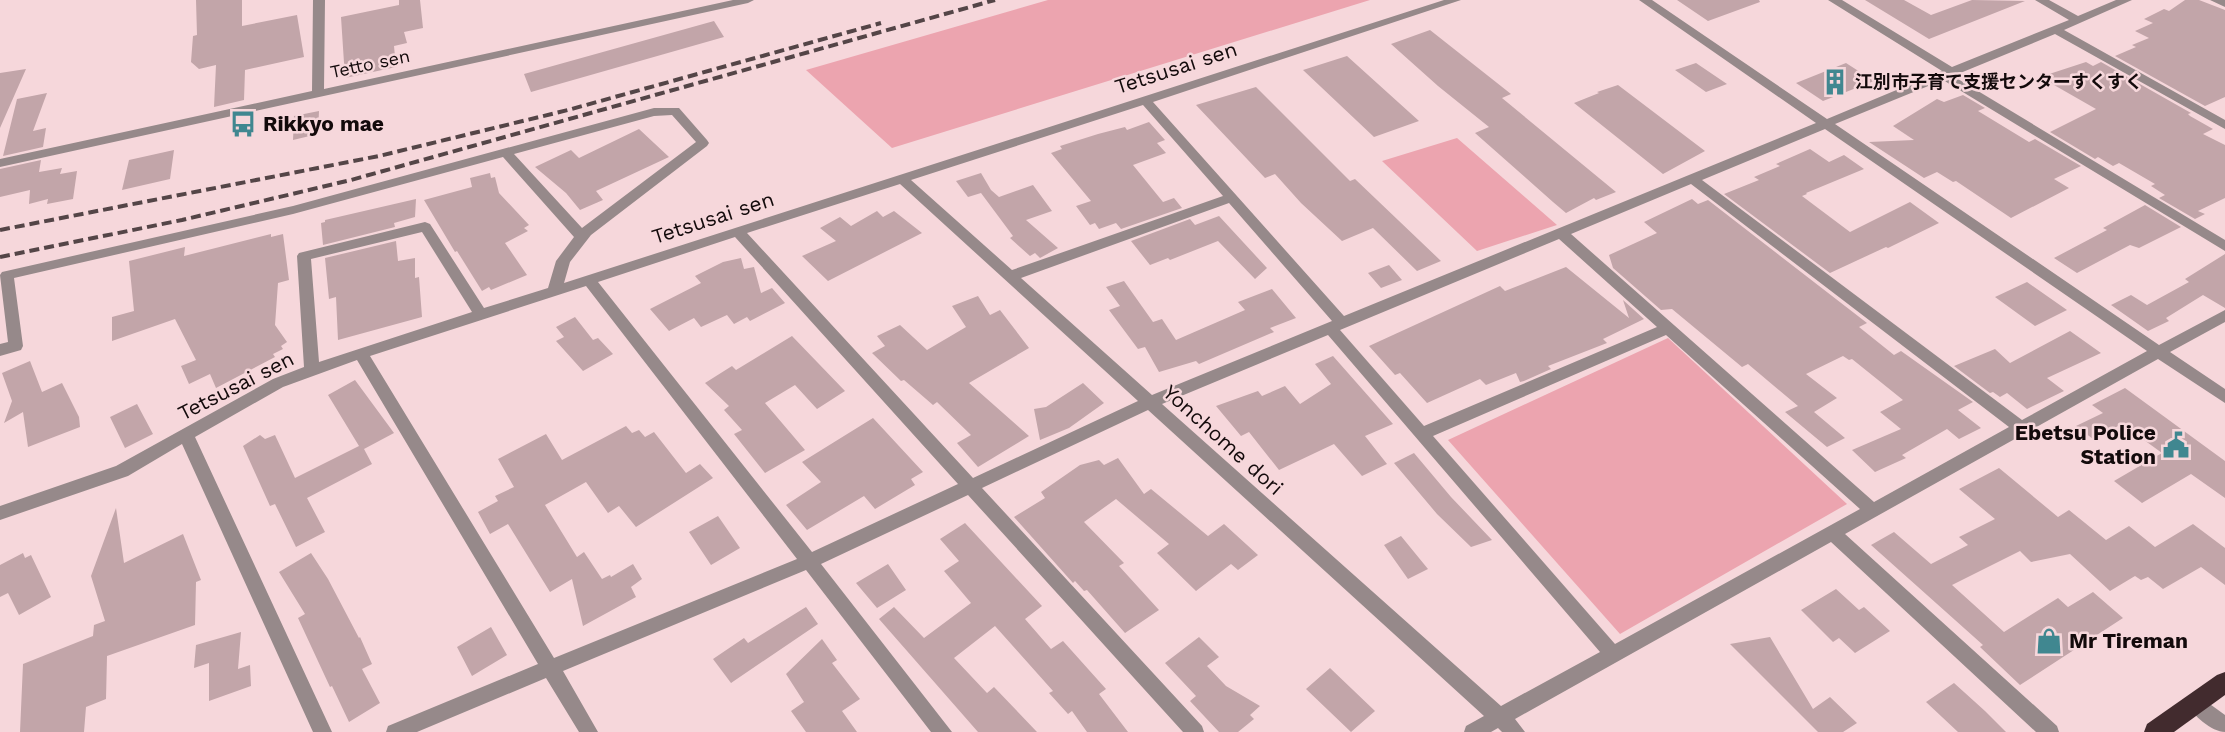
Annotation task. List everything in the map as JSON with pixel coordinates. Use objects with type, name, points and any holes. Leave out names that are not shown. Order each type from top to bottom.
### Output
[{"type":"highway","points":[[2155,732],[2225,682]]},
{"type":"street","points":[[318,94],[319,0]]},
{"type":"street","name":"Tetto sen","points":[[0,163],[748,0]]},
{"type":"street","name":"Tetsusai sen","points":[[0,513],[122,471],[278,383],[312,370],[1455,0]]},
{"type":"street","points":[[1645,0],[2225,397]]},
{"type":"street","points":[[1834,0],[2225,246]]},
{"type":"street","points":[[2041,0],[2078,20]]},
{"type":"street","points":[[395,732],[810,561],[1150,402],[2126,0]]},
{"type":"street","points":[[2216,0],[2225,4]]},
{"type":"street","points":[[2055,29],[2225,125]]},
{"type":"street","points":[[1144,100],[1231,198],[1421,434],[1613,654]]},
{"type":"street","points":[[0,350],[16,346],[7,275],[294,210],[654,112],[675,111],[703,143],[582,237],[562,261],[554,291]]},
{"type":"street","points":[[505,152],[582,237]]},
{"type":"street","points":[[1693,178],[2021,428]]},
{"type":"street","name":"Yonchome dori","points":[[902,179],[1516,732]]},
{"type":"street","points":[[1011,276],[1231,198]]},
{"type":"street","points":[[312,370],[304,256],[425,227],[481,315]]},
{"type":"street","points":[[738,232],[1195,732]]},
{"type":"street","points":[[1561,233],[1872,510]]},
{"type":"street","points":[[589,280],[943,732]]},
{"type":"street","points":[[1473,732],[2225,315]]},
{"type":"street","points":[[1421,434],[1668,328]]},
{"type":"street","points":[[362,354],[589,732]]},
{"type":"street","points":[[186,435],[322,732]]},
{"type":"street","points":[[1833,532],[2050,732]]},
{"type":"street","points":[[2196,703],[2225,727]]},
{"type":"shaded area","points":[[1048,0],[1370,0],[892,148],[806,70]]},
{"type":"shaded area","points":[[1457,138],[1557,225],[1477,251],[1382,161]]},
{"type":"shaded area","points":[[1668,338],[1847,504],[1620,634],[1448,440]]},
{"type":"building","points":[[196,0],[242,0],[242,26],[297,15],[304,57],[245,70],[244,100],[214,107],[216,65],[199,69],[191,62],[193,36],[197,35]]},
{"type":"building","points":[[399,0],[420,0],[423,28],[404,32],[407,43],[394,46],[396,67],[345,78],[341,17],[399,5]]},
{"type":"building","points":[[1677,0],[1759,0],[1760,2],[1708,21]]},
{"type":"building","points":[[1865,0],[1904,0],[1931,15],[1972,0],[2025,1],[1929,39]]},
{"type":"building","points":[[2185,0],[2199,0],[2225,10],[2225,97],[2205,106],[2115,56],[2136,47],[2132,45],[2149,38],[2135,31],[2153,23],[2144,19],[2164,9],[2169,11]]},
{"type":"building","points":[[714,21],[724,37],[531,92],[524,74]]},
{"type":"building","points":[[1430,30],[1511,94],[1502,98],[1616,192],[1596,200],[1594,198],[1566,213],[1553,202],[1475,133],[1489,127],[1391,44]]},
{"type":"building","points":[[1347,56],[1419,121],[1374,137],[1303,70]]},
{"type":"building","points":[[2086,62],[2093,66],[2101,62],[2191,113],[2188,114],[2213,129],[2203,134],[2225,145],[2225,198],[2198,211],[2205,214],[2195,219],[2159,198],[2165,195],[2151,186],[2155,184],[2119,163],[2113,166],[2098,157],[2095,159],[2050,132],[2096,109],[2040,77]]},
{"type":"building","points":[[1696,63],[1727,84],[1706,92],[1675,70]]},
{"type":"building","name":"江別市子育て支援センターすくすく","points":[[1846,63],[1874,81],[1823,101],[1796,83]]},
{"type":"building","points":[[26,69],[0,128],[0,73]]},
{"type":"building","points":[[1618,85],[1705,151],[1663,174],[1574,103]]},
{"type":"building","points":[[1256,87],[1350,181],[1355,179],[1441,261],[1417,271],[1373,228],[1342,241],[1301,203],[1275,174],[1265,178],[1196,105]]},
{"type":"building","points":[[47,93],[33,131],[46,128],[43,147],[3,156],[17,99]]},
{"type":"building","points":[[1963,95],[1985,108],[1978,111],[2029,142],[2035,139],[2081,166],[2054,179],[2069,188],[2011,218],[1956,181],[1953,182],[1937,172],[1924,178],[1869,142],[1914,140],[1893,126],[1937,99],[1944,102]]},
{"type":"building","points":[[319,111],[318,134],[293,140],[294,116]]},
{"type":"building","points":[[1149,122],[1165,140],[1157,143],[1166,153],[1133,165],[1163,202],[1174,198],[1182,208],[1121,229],[1116,223],[1099,229],[1095,223],[1090,225],[1076,206],[1091,201],[1051,153],[1062,149],[1060,146],[1125,127],[1127,130]]},
{"type":"building","points":[[639,129],[669,157],[596,191],[603,200],[580,210],[566,193],[535,167],[571,150],[579,158]]},
{"type":"building","points":[[1810,149],[1829,162],[1844,155],[1864,169],[1802,196],[1850,232],[1910,202],[1939,223],[1830,273],[1724,194],[1759,180],[1754,177]]},
{"type":"building","points":[[174,150],[170,179],[122,190],[129,160]]},
{"type":"building","points":[[41,160],[39,172],[62,168],[60,174],[77,171],[73,199],[47,204],[48,199],[29,204],[30,190],[0,197],[0,169]]},
{"type":"building","points":[[490,173],[491,178],[495,177],[499,193],[529,225],[524,228],[528,231],[505,243],[527,275],[491,290],[489,287],[482,291],[457,251],[455,252],[424,200],[472,187],[470,178]]},
{"type":"building","points":[[981,173],[991,190],[999,197],[1033,185],[1052,211],[1026,220],[1058,248],[1040,258],[1035,253],[1030,256],[1010,238],[1013,236],[981,193],[968,197],[956,181]]},
{"type":"building","points":[[416,199],[415,217],[394,223],[395,227],[323,245],[321,223],[325,220]]},
{"type":"building","points":[[1692,199],[1698,204],[1708,200],[1867,323],[1859,327],[1894,355],[1901,351],[1973,402],[1958,410],[1981,428],[1959,439],[1947,429],[1902,455],[1906,458],[1875,472],[1852,450],[1901,429],[1880,412],[1903,400],[1852,359],[1849,360],[1843,356],[1806,374],[1837,398],[1814,412],[1845,438],[1827,447],[1785,412],[1798,406],[1748,364],[1742,367],[1672,309],[1661,310],[1613,268],[1609,255],[1657,233],[1644,222]]},
{"type":"building","points":[[2145,205],[2181,227],[2139,248],[2130,245],[2077,273],[2054,258],[2107,230],[2103,228]]},
{"type":"building","points":[[877,211],[883,217],[894,211],[922,233],[828,281],[802,256],[836,241],[820,228],[840,217],[851,226]]},
{"type":"building","points":[[1219,216],[1267,268],[1255,279],[1218,241],[1170,260],[1168,258],[1150,265],[1131,241],[1190,219],[1195,225]]},
{"type":"building","points":[[271,234],[271,237],[283,234],[289,280],[278,283],[275,325],[287,342],[281,346],[283,349],[273,354],[275,357],[216,388],[210,374],[189,384],[181,366],[196,360],[175,319],[112,341],[112,317],[134,311],[129,261],[185,247],[184,256]]},
{"type":"building","points":[[396,241],[398,261],[415,258],[415,278],[419,277],[422,317],[338,340],[336,297],[329,299],[325,258]]},
{"type":"building","points":[[2225,254],[2225,308],[2203,295],[2166,318],[2169,321],[2148,331],[2111,305],[2131,295],[2147,305],[2189,282],[2185,279]]},
{"type":"building","points":[[741,258],[744,269],[754,267],[761,293],[772,288],[785,303],[750,321],[747,317],[734,324],[727,315],[701,327],[694,318],[669,331],[650,309],[701,283],[695,276],[723,262]]},
{"type":"building","points":[[1389,265],[1402,280],[1381,288],[1368,273]]},
{"type":"building","points":[[1566,267],[1629,318],[1623,300],[1644,319],[1603,339],[1607,343],[1548,366],[1551,369],[1524,381],[1520,382],[1516,373],[1486,385],[1480,379],[1427,403],[1400,373],[1395,375],[1369,346],[1500,286],[1505,291]]},
{"type":"building","points":[[1124,281],[1153,322],[1162,319],[1176,340],[1245,310],[1238,302],[1272,289],[1296,318],[1270,328],[1274,332],[1199,364],[1196,361],[1159,372],[1145,347],[1138,349],[1109,310],[1120,306],[1106,287]]},
{"type":"building","points":[[2027,282],[2067,310],[2035,326],[1995,297]]},
{"type":"building","points":[[978,296],[990,315],[1000,310],[1029,348],[969,383],[1029,436],[978,467],[957,443],[971,435],[937,402],[933,405],[904,380],[901,381],[872,353],[885,346],[877,336],[900,325],[927,350],[966,327],[952,306]]},
{"type":"building","points":[[575,317],[593,340],[598,338],[613,354],[583,371],[556,341],[564,337],[556,327]]},
{"type":"building","points":[[2070,331],[2101,353],[2047,378],[2064,391],[2027,409],[2007,393],[2000,397],[1993,392],[1990,393],[1954,366],[1995,349],[2010,363]]},
{"type":"building","points":[[792,336],[845,391],[817,409],[795,385],[765,403],[805,450],[765,473],[734,434],[742,430],[724,410],[729,406],[705,383],[732,366],[736,370]]},
{"type":"building","points":[[1333,356],[1393,424],[1365,436],[1387,464],[1362,476],[1334,444],[1279,470],[1249,432],[1241,436],[1216,406],[1258,391],[1262,396],[1285,386],[1300,404],[1331,384],[1315,364]]},
{"type":"building","points":[[30,361],[42,392],[62,383],[79,417],[80,427],[28,447],[23,412],[4,423],[12,401],[2,373]]},
{"type":"building","points":[[355,380],[394,433],[364,449],[372,464],[307,498],[325,532],[296,547],[275,504],[270,506],[243,446],[260,435],[265,439],[275,435],[295,478],[359,446],[328,395]]},
{"type":"building","points":[[1083,383],[1104,403],[1069,428],[1040,440],[1034,409],[1046,407]]},
{"type":"building","points":[[2125,388],[2225,461],[2225,498],[2191,474],[2142,503],[2114,481],[2162,453],[2122,424],[2093,439],[2076,426],[2103,413],[2092,405]]},
{"type":"building","points":[[137,404],[153,434],[125,448],[110,417]]},
{"type":"building","points":[[873,418],[923,472],[911,479],[915,485],[875,509],[864,496],[807,530],[786,505],[821,482],[802,462]]},
{"type":"building","points":[[626,426],[632,433],[639,430],[645,437],[654,432],[686,473],[700,464],[713,478],[636,527],[619,506],[608,513],[586,482],[545,505],[577,557],[584,552],[602,579],[610,575],[611,577],[633,564],[642,579],[631,587],[636,597],[583,626],[572,579],[550,592],[508,524],[490,534],[478,512],[498,501],[495,496],[514,487],[498,459],[546,434],[562,460]]},
{"type":"building","points":[[1414,453],[1451,497],[1492,540],[1471,547],[1437,514],[1394,463]]},
{"type":"building","points":[[1118,458],[1144,494],[1151,489],[1208,536],[1224,524],[1258,555],[1238,570],[1231,564],[1196,591],[1157,553],[1169,544],[1116,499],[1084,522],[1124,563],[1119,566],[1159,610],[1125,633],[1087,590],[1084,591],[1075,581],[1073,583],[1014,517],[1045,498],[1041,492],[1080,465],[1099,460],[1104,465]]},
{"type":"building","points":[[1999,468],[2058,517],[2069,510],[2106,540],[2129,526],[2155,547],[2193,524],[2225,548],[2225,585],[2201,567],[2163,589],[2148,577],[2141,580],[2135,576],[2110,591],[2070,554],[2031,562],[2020,551],[1952,585],[2004,632],[2058,598],[2068,607],[2093,592],[2123,618],[2020,685],[1980,647],[1983,645],[1871,545],[1894,532],[1931,564],[1968,545],[1959,537],[1995,519],[1959,489]]},
{"type":"building","points":[[116,508],[124,563],[183,534],[201,580],[196,582],[195,625],[107,656],[106,699],[86,707],[84,732],[20,732],[23,664],[93,636],[94,625],[105,621],[91,576]]},
{"type":"building","points":[[718,516],[740,548],[711,565],[689,532]]},
{"type":"building","points":[[965,523],[1042,606],[1025,619],[1051,649],[1063,641],[1106,689],[1099,694],[1128,732],[1087,732],[1072,711],[1068,714],[1049,693],[1053,691],[995,626],[954,658],[987,693],[994,687],[1037,732],[978,732],[879,619],[894,607],[924,638],[971,603],[944,571],[959,561],[940,539]]},
{"type":"building","points":[[1401,536],[1428,569],[1408,579],[1384,545]]},
{"type":"building","points":[[23,553],[25,558],[31,555],[51,597],[19,615],[8,593],[0,597],[0,565]]},
{"type":"building","points":[[311,553],[360,637],[372,664],[362,669],[380,703],[349,722],[298,618],[305,614],[279,572]]},
{"type":"building","points":[[888,564],[906,590],[877,608],[856,583]]},
{"type":"building","points":[[1836,589],[1859,610],[1864,607],[1890,631],[1855,653],[1839,638],[1833,642],[1801,610]]},
{"type":"building","points":[[806,607],[818,624],[731,683],[713,659],[744,638],[748,643]]},
{"type":"building","points":[[491,627],[507,655],[472,676],[457,647]]},
{"type":"building","points":[[241,632],[238,669],[250,665],[251,686],[209,701],[209,663],[194,668],[196,645]]},
{"type":"building","points":[[1199,637],[1219,657],[1207,666],[1226,686],[1260,706],[1250,715],[1254,719],[1238,732],[1219,732],[1190,701],[1196,696],[1165,663]]},
{"type":"building","points":[[1770,637],[1813,709],[1830,697],[1857,723],[1843,732],[1818,732],[1730,644]]},
{"type":"building","points":[[822,639],[837,660],[832,663],[860,699],[842,711],[857,732],[806,732],[791,711],[804,702],[786,674]]},
{"type":"building","points":[[1330,668],[1375,711],[1351,732],[1306,689]]},
{"type":"building","points":[[1954,683],[2006,732],[1958,732],[1926,702]]},
{"type":"railway","points":[[0,257],[182,220],[351,180],[995,0]]},
{"type":"railway","points":[[0,230],[379,156],[568,110],[881,23]]},
{"type":"place","name":"江別市子育て支援センターすくすく","points":[[1835,82]]},
{"type":"place","name":"Rikkyo mae","points":[[243,124]]},
{"type":"place","name":"Ebetsu Police Station","points":[[2176,445]]},
{"type":"place","name":"Mr Tireman","points":[[2049,641]]}]
